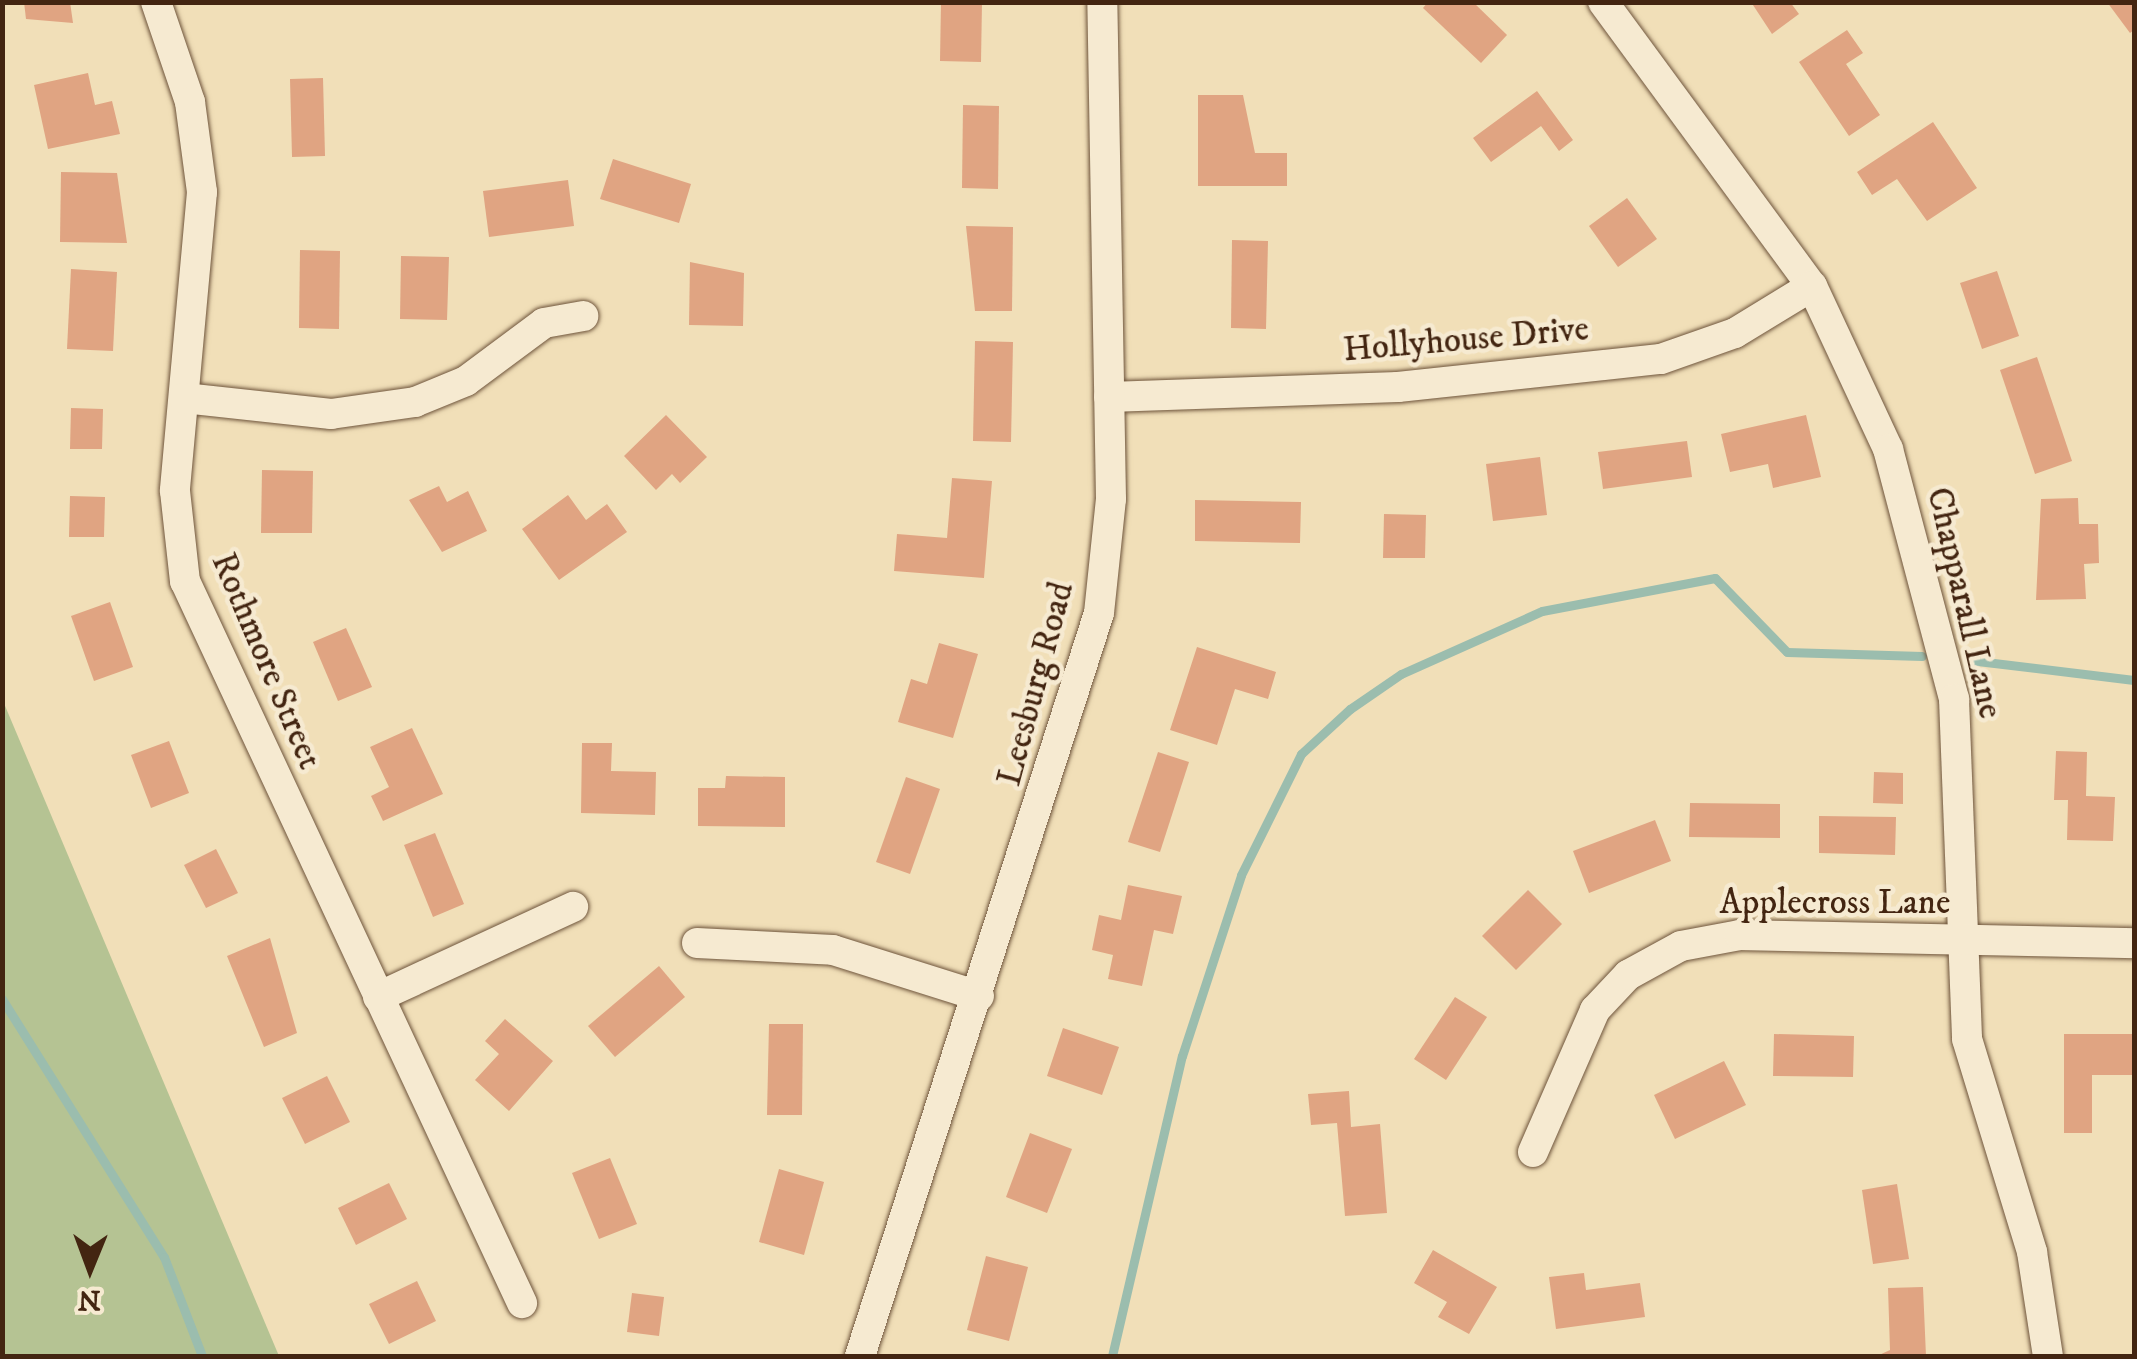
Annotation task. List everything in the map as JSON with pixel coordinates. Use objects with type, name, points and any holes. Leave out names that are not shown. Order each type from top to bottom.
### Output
[{"type":"street","name":"Rothmore Street","points":[[156,2],[190,102],[202,192],[175,492],[186,581],[522,1303]]},
{"type":"street","name":"Leesburg Road","points":[[860,1356],[979,996],[1099,613],[1109,396],[1102,2]]},
{"type":"street","name":"Chapparall Lane","points":[[1603,2],[1812,286],[1888,449],[1943,646],[1963,785],[1962,939],[1967,1038],[2032,1252],[2048,1356]]},
{"type":"street","name":"Hollyhouse Drive","points":[[1109,396],[1398,387],[1661,358],[1736,333],[1812,286]]},
{"type":"street","points":[[184,398],[332,414],[415,402],[466,381],[544,324],[584,316]]},
{"type":"street","points":[[378,998],[573,907]]},
{"type":"street","name":"Applecross Lane","points":[[1534,1152],[1595,1010],[1662,954],[1740,936],[2134,943]]},
{"type":"street","points":[[698,942],[833,950],[979,996]]},
{"type":"green space","points":[[3,701],[279,1356],[3,1356]]},
{"type":"building","points":[[24,2],[70,2],[73,23],[26,19]]},
{"type":"building","points":[[941,2],[982,2],[981,62],[940,61]]},
{"type":"building","points":[[1428,2],[1473,2],[1507,35],[1481,63],[1423,8]]},
{"type":"building","points":[[1751,2],[1790,2],[1799,14],[1772,34]]},
{"type":"building","points":[[2107,2],[2134,2],[2134,30],[2130,33]]},
{"type":"building","points":[[1847,30],[1863,53],[1846,64],[1880,115],[1849,136],[1799,62]]},
{"type":"building","points":[[88,73],[95,105],[112,101],[120,134],[48,149],[34,85]]},
{"type":"building","points":[[323,78],[325,156],[292,157],[290,79]]},
{"type":"building","points":[[1537,91],[1573,140],[1559,151],[1541,126],[1491,162],[1473,138]]},
{"type":"building","points":[[1198,95],[1243,95],[1255,153],[1287,153],[1287,186],[1198,186]]},
{"type":"building","points":[[963,105],[999,106],[998,189],[962,188]]},
{"type":"building","points":[[1933,122],[1977,188],[1927,221],[1897,179],[1872,195],[1857,172]]},
{"type":"building","points":[[613,159],[691,184],[679,223],[600,199]]},
{"type":"building","points":[[61,172],[117,173],[127,243],[60,242]]},
{"type":"building","points":[[568,180],[574,226],[489,237],[483,191]]},
{"type":"building","points":[[1627,198],[1657,239],[1618,267],[1589,226]]},
{"type":"building","points":[[966,226],[1013,227],[1012,311],[975,311]]},
{"type":"building","points":[[1232,240],[1268,241],[1266,329],[1231,328]]},
{"type":"building","points":[[300,250],[340,251],[339,329],[299,328]]},
{"type":"building","points":[[401,256],[449,257],[447,320],[400,319]]},
{"type":"building","points":[[690,262],[744,273],[743,326],[689,325]]},
{"type":"building","points":[[71,269],[117,272],[113,351],[67,349]]},
{"type":"building","points":[[1997,271],[2019,336],[1982,349],[1960,283]]},
{"type":"building","points":[[975,341],[1013,342],[1011,442],[973,441]]},
{"type":"building","points":[[2037,357],[2072,461],[2035,474],[2000,370]]},
{"type":"building","points":[[71,408],[103,409],[102,449],[70,449]]},
{"type":"building","points":[[666,415],[707,457],[680,483],[672,474],[656,490],[624,456]]},
{"type":"building","points":[[1806,415],[1821,477],[1773,488],[1768,464],[1730,472],[1721,434]]},
{"type":"building","points":[[1687,441],[1692,477],[1603,489],[1598,452]]},
{"type":"building","points":[[1540,457],[1547,515],[1493,521],[1486,464]]},
{"type":"building","points":[[262,470],[313,471],[312,533],[261,533]]},
{"type":"building","points":[[952,478],[992,481],[984,578],[894,571],[897,534],[947,538]]},
{"type":"building","points":[[439,486],[447,502],[468,491],[487,531],[442,552],[409,500]]},
{"type":"building","points":[[568,495],[586,520],[607,504],[627,532],[559,580],[522,529]]},
{"type":"building","points":[[70,496],[105,497],[104,537],[69,537]]},
{"type":"building","points":[[2078,498],[2079,524],[2098,524],[2099,563],[2084,564],[2086,599],[2036,600],[2041,499]]},
{"type":"building","points":[[1195,500],[1301,502],[1300,543],[1195,541]]},
{"type":"building","points":[[1384,514],[1426,515],[1425,558],[1383,558]]},
{"type":"building","points":[[110,602],[133,667],[94,681],[71,616]]},
{"type":"building","points":[[346,628],[372,687],[338,701],[313,642]]},
{"type":"building","points":[[939,643],[978,654],[953,738],[898,722],[911,679],[927,684]]},
{"type":"building","points":[[1197,647],[1276,672],[1268,699],[1235,689],[1217,745],[1170,730]]},
{"type":"building","points":[[412,728],[443,794],[383,821],[371,796],[389,787],[370,747]]},
{"type":"building","points":[[169,741],[189,793],[151,808],[131,755]]},
{"type":"building","points":[[582,743],[612,743],[611,771],[656,772],[655,815],[581,813]]},
{"type":"building","points":[[2056,751],[2087,752],[2086,796],[2115,797],[2113,841],[2067,840],[2068,800],[2054,800]]},
{"type":"building","points":[[1158,752],[1189,762],[1160,852],[1128,842]]},
{"type":"building","points":[[1874,772],[1903,773],[1903,804],[1873,803]]},
{"type":"building","points":[[726,776],[785,777],[785,827],[698,826],[698,788],[725,788]]},
{"type":"building","points":[[906,777],[940,789],[910,874],[876,862]]},
{"type":"building","points":[[1690,803],[1780,804],[1780,838],[1689,837]]},
{"type":"building","points":[[1819,816],[1896,817],[1895,855],[1819,853]]},
{"type":"building","points":[[1655,820],[1671,861],[1589,893],[1573,851]]},
{"type":"building","points":[[435,833],[464,904],[433,917],[404,845]]},
{"type":"building","points":[[216,849],[238,893],[206,908],[184,865]]},
{"type":"building","points":[[1128,885],[1182,896],[1173,934],[1154,930],[1142,986],[1108,979],[1113,955],[1092,950],[1099,915],[1121,920]]},
{"type":"building","points":[[1528,890],[1562,924],[1516,970],[1482,936]]},
{"type":"building","points":[[270,938],[297,1033],[264,1047],[227,956]]},
{"type":"building","points":[[659,966],[685,997],[615,1057],[588,1026]]},
{"type":"building","points":[[1455,997],[1487,1017],[1446,1080],[1414,1059]]},
{"type":"building","points":[[505,1019],[553,1061],[509,1111],[475,1080],[499,1054],[485,1041]]},
{"type":"building","points":[[769,1024],[803,1024],[802,1115],[767,1115]]},
{"type":"building","points":[[1063,1028],[1119,1047],[1102,1095],[1047,1076]]},
{"type":"building","points":[[1774,1034],[1854,1036],[1853,1077],[1773,1076]]},
{"type":"building","points":[[2064,1034],[2134,1034],[2134,1075],[2092,1075],[2092,1133],[2064,1133]]},
{"type":"building","points":[[1724,1061],[1746,1105],[1675,1139],[1654,1095]]},
{"type":"building","points":[[327,1076],[350,1122],[305,1144],[282,1098]]},
{"type":"building","points":[[1349,1091],[1351,1127],[1380,1124],[1387,1213],[1345,1216],[1337,1123],[1311,1125],[1308,1094]]},
{"type":"building","points":[[1030,1133],[1072,1149],[1047,1213],[1006,1197]]},
{"type":"building","points":[[610,1158],[637,1224],[599,1239],[572,1173]]},
{"type":"building","points":[[779,1169],[824,1182],[804,1255],[759,1242]]},
{"type":"building","points":[[389,1183],[407,1219],[356,1245],[338,1208]]},
{"type":"building","points":[[1897,1184],[1909,1259],[1873,1264],[1862,1190]]},
{"type":"building","points":[[1433,1250],[1497,1287],[1469,1334],[1438,1317],[1447,1302],[1414,1283]]},
{"type":"building","points":[[986,1256],[1028,1267],[1009,1341],[967,1330]]},
{"type":"building","points":[[1584,1273],[1586,1290],[1640,1283],[1645,1317],[1556,1329],[1549,1277]]},
{"type":"building","points":[[417,1281],[436,1321],[389,1344],[369,1304]]},
{"type":"building","points":[[1923,1287],[1926,1356],[1877,1356],[1890,1350],[1888,1288]]},
{"type":"building","points":[[632,1293],[664,1297],[659,1336],[627,1332]]},
{"type":"waterway","points":[[1112,1356],[1182,1056],[1241,875],[1301,754],[1350,709],[1401,674],[1542,611],[1715,578],[1787,652],[1922,656]]},
{"type":"waterway","points":[[1969,660],[2134,680]]},
{"type":"waterway","points":[[2,999],[164,1257],[202,1356]]}]
